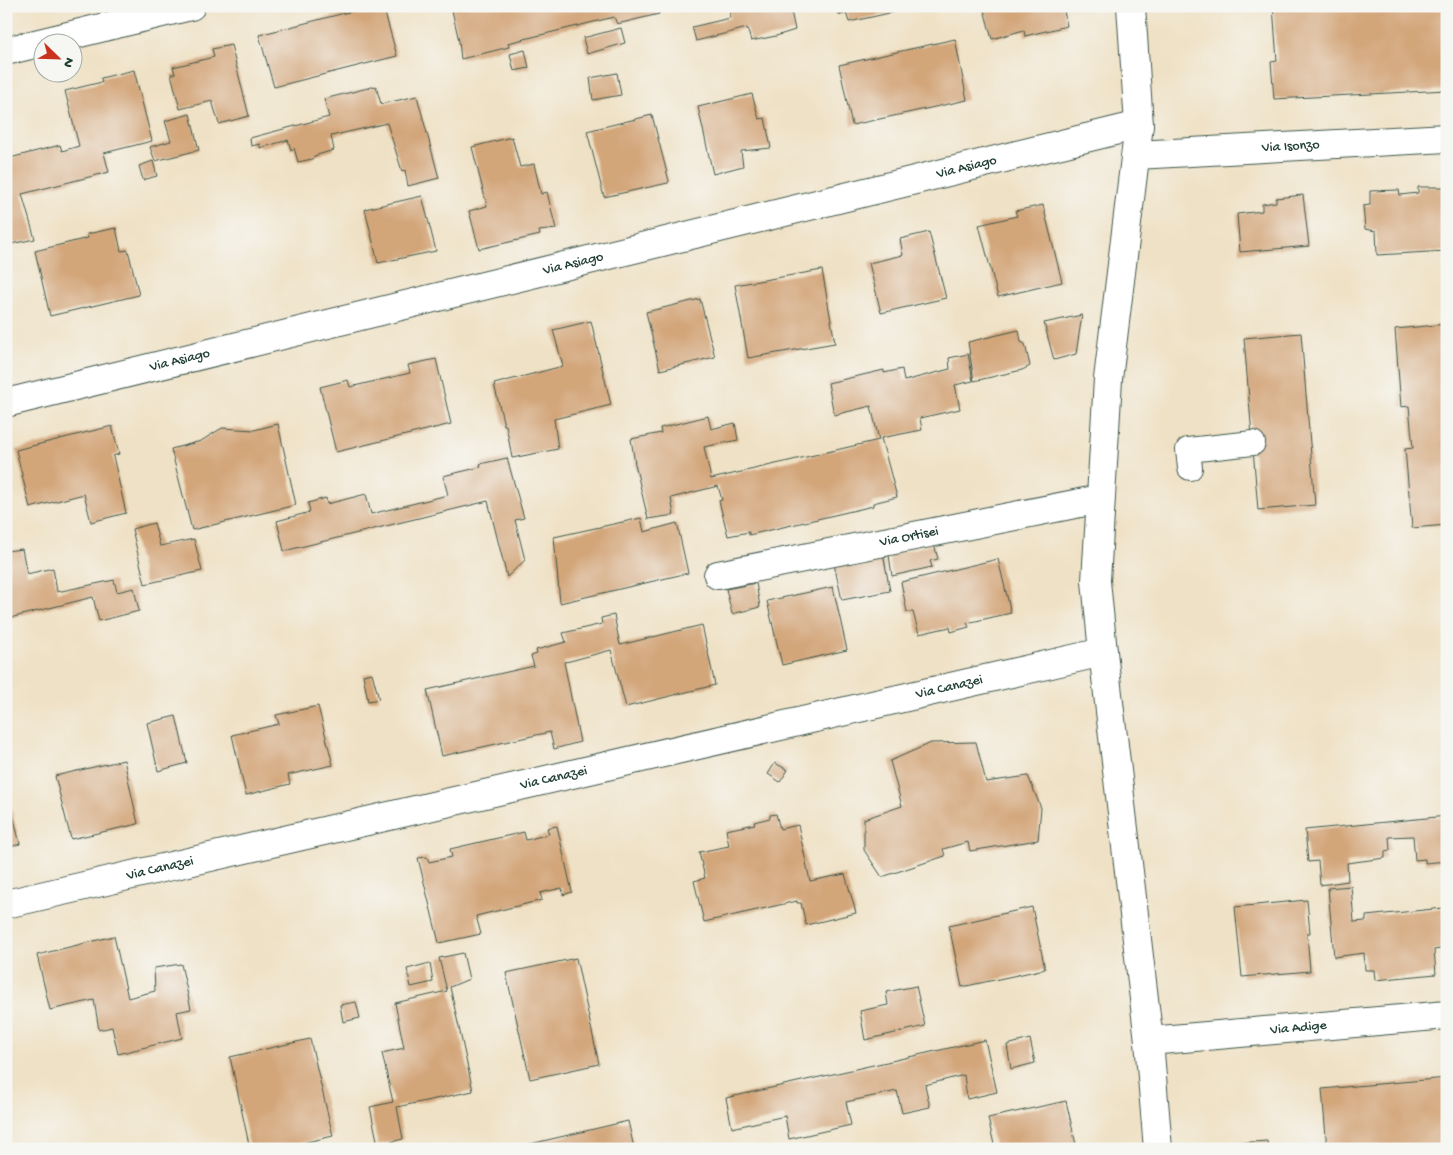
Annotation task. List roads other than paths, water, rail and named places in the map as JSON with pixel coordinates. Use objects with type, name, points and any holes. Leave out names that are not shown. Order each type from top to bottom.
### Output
[{"type":"street","points":[[6,51],[191,6]]},
{"type":"street","points":[[1131,6],[1139,125],[1108,379],[1096,581],[1149,1041],[1158,1149]]},
{"type":"street","name":"Via Asiago","points":[[6,403],[1139,125]]},
{"type":"street","name":"Via Isonzo","points":[[1136,155],[1447,138]]},
{"type":"street","points":[[1190,468],[1188,450],[1252,442]]},
{"type":"street","name":"Via Ortisei","points":[[718,575],[1100,499]]},
{"type":"street","name":"Via Canazei","points":[[6,904],[1103,652]]},
{"type":"street","name":"Via Adige","points":[[1149,1041],[1447,1015]]}]
